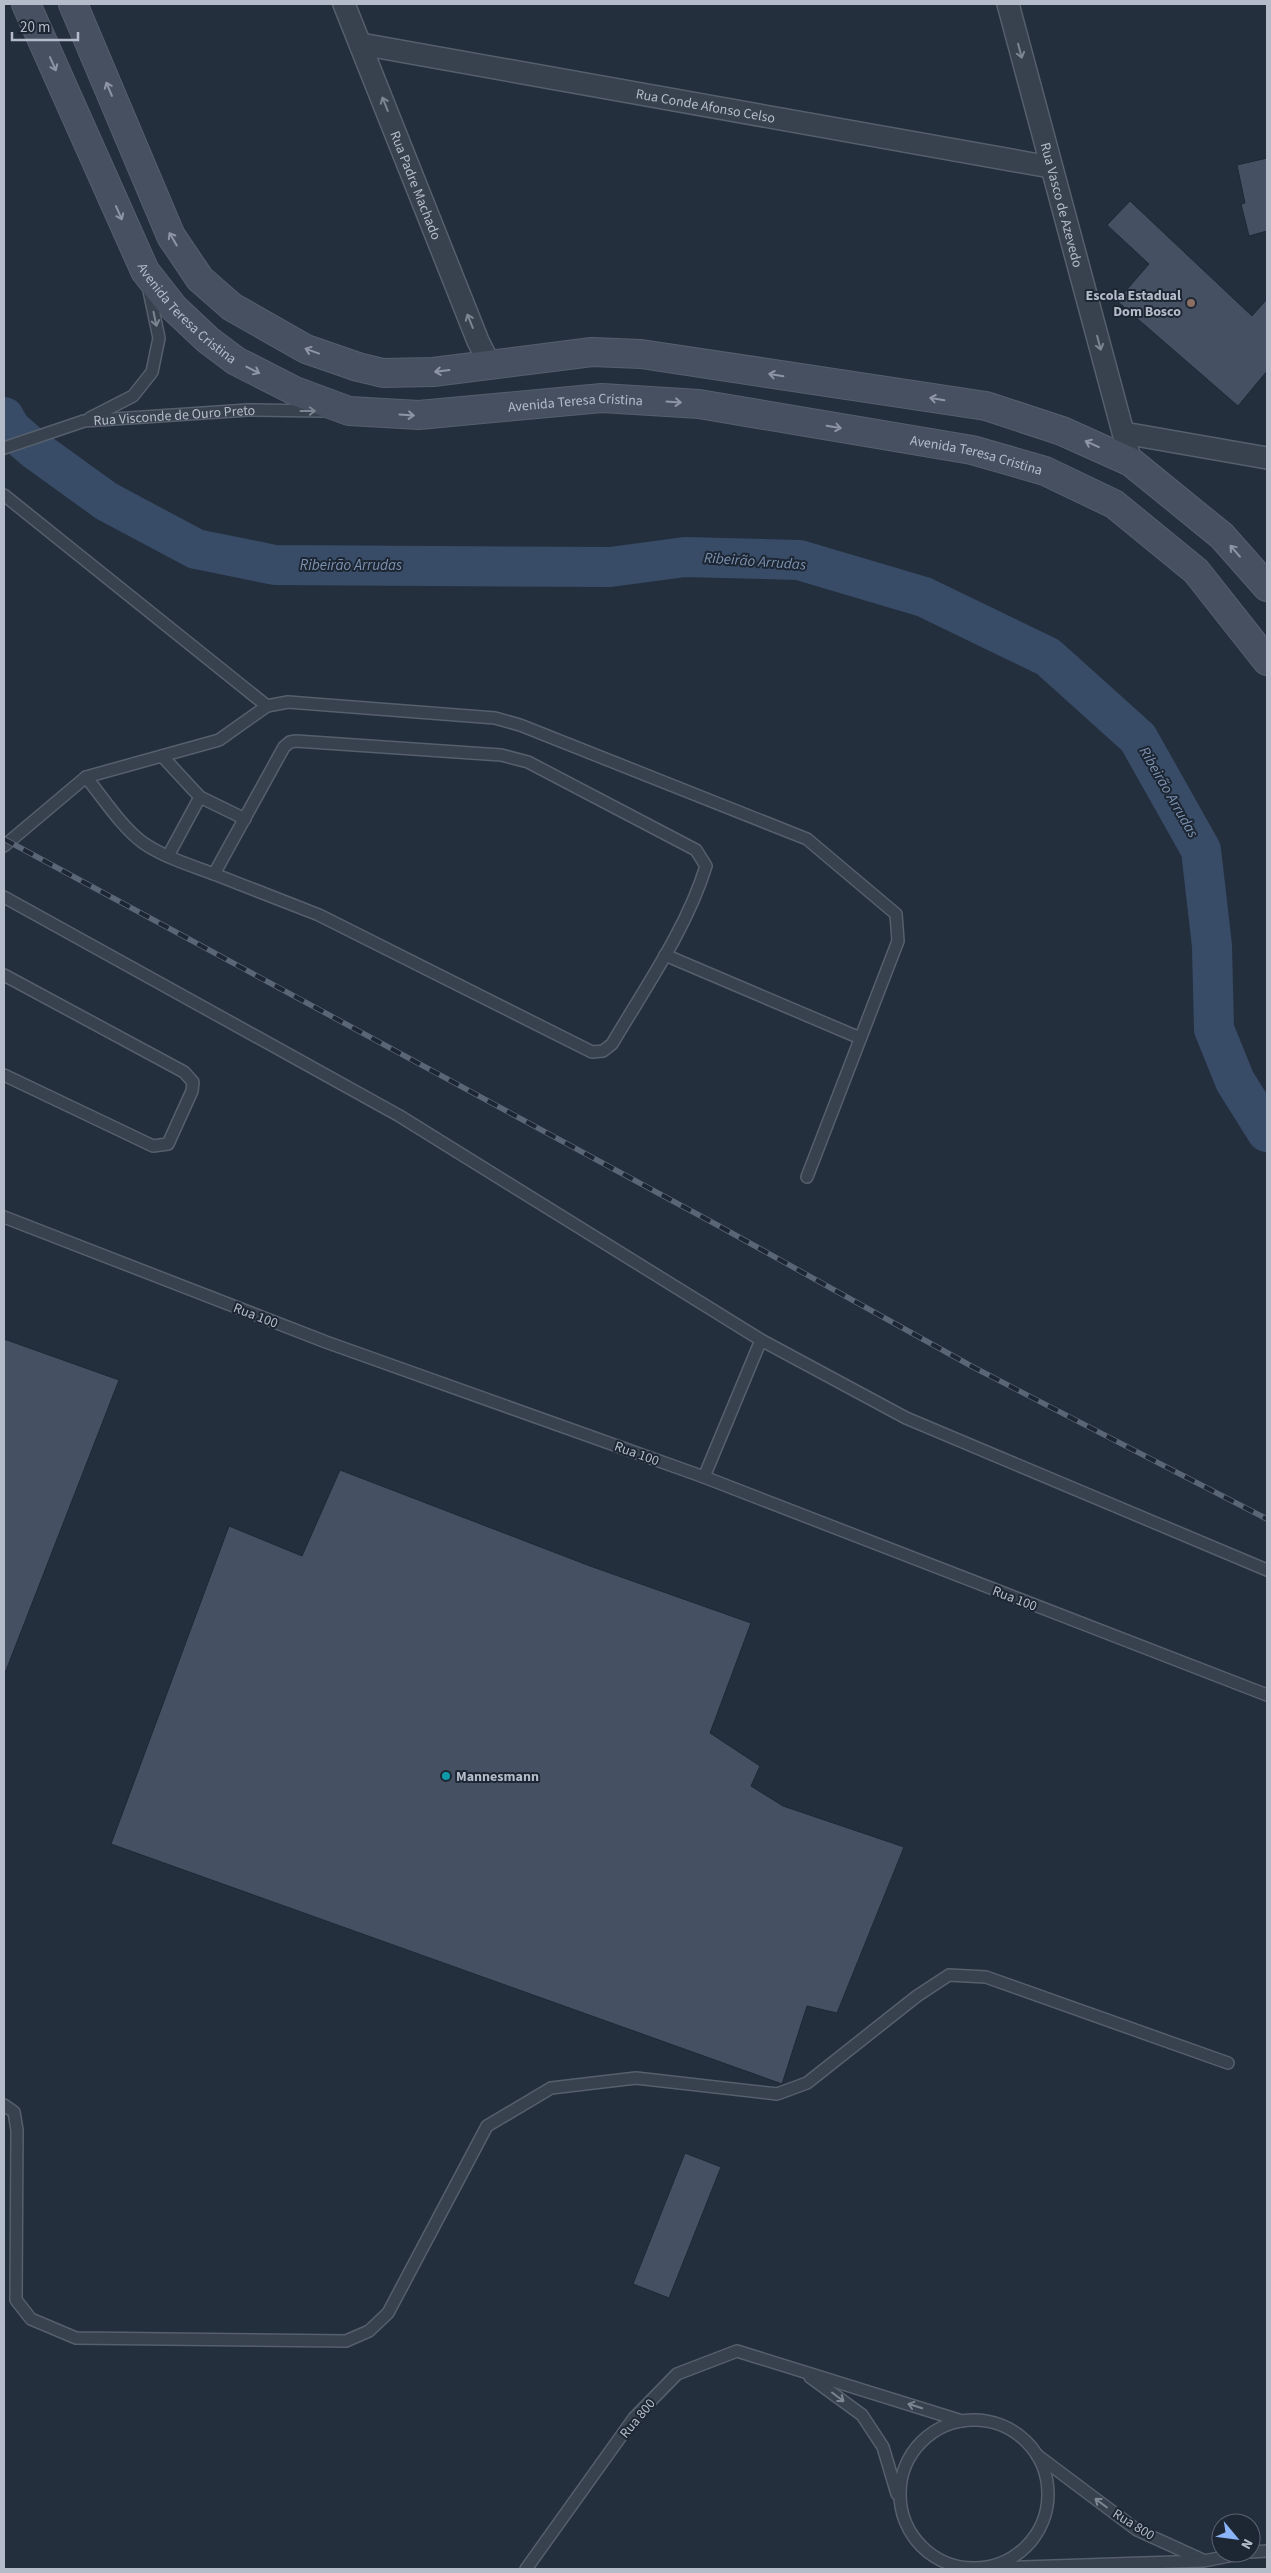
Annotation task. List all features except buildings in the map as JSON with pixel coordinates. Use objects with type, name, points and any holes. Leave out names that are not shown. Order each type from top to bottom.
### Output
[{"type":"main road","name":"Avenida Teresa Cristina","points":[[26,4],[145,271],[174,308],[208,340],[236,361],[295,391],[349,411],[419,416],[602,398],[699,404],[972,450],[1044,471],[1114,504],[1196,571],[1267,662]]},
{"type":"main road","name":"Avenida Teresa Cristina","points":[[73,4],[171,236],[200,280],[232,307],[306,349],[358,367],[383,373],[433,372],[592,352],[641,354],[986,406],[1062,431],[1131,462],[1222,536],[1267,587]]},
{"type":"street","name":"Rua Padre Machado","points":[[344,4],[478,341],[490,365]]},
{"type":"street","name":"Rua Vasco de Azevedo","points":[[1008,4],[1050,167],[1131,462]]},
{"type":"street","name":"Rua Conde Afonso Celso","points":[[360,44],[1050,167]]},
{"type":"street","points":[[1124,433],[1267,458]]},
{"type":"lane","points":[[84,421],[133,396],[152,372],[159,338],[145,271]]},
{"type":"lane","name":"Rua Visconde de Ouro Preto","points":[[4,448],[84,421],[248,410],[349,411]]},
{"type":"lane","points":[[4,495],[267,706]]},
{"type":"lane","points":[[4,846],[86,777],[219,740],[267,706],[288,702],[495,718],[520,725],[807,839],[896,914],[898,941],[807,1177]]},
{"type":"lane","points":[[86,777],[128,830],[144,843],[168,856],[214,874],[319,915],[592,1052],[603,1051],[612,1044],[665,955],[706,866],[696,850],[528,762],[501,755],[290,742],[214,874]]},
{"type":"lane","points":[[162,756],[200,797],[244,819]]},
{"type":"lane","points":[[168,856],[200,797]]},
{"type":"lane","points":[[4,898],[398,1115],[761,1340],[906,1418],[1267,1570]]},
{"type":"lane","points":[[665,955],[860,1038]]},
{"type":"lane","points":[[4,975],[184,1072],[193,1082],[192,1091],[168,1144],[153,1146],[4,1075]]},
{"type":"lane","name":"Rua 100","points":[[4,1217],[326,1342],[704,1478],[1267,1695]]},
{"type":"lane","points":[[704,1478],[761,1340]]},
{"type":"lane","points":[[4,2105],[14,2112],[17,2130],[16,2300],[31,2319],[76,2338],[346,2341],[369,2331],[388,2313],[487,2126],[551,2088],[636,2078],[777,2094],[807,2083],[917,1996],[950,1975],[986,1977],[1228,2063]]},
{"type":"lane","name":"Rua 800","points":[[526,2569],[634,2418],[677,2374],[737,2351],[962,2421]]},
{"type":"lane","name":"Rua 800","points":[[798,2369],[862,2415],[883,2447],[900,2503]]},
{"type":"lane","points":[[980,2568],[1001,2563],[1020,2552],[1034,2536],[1044,2517],[1048,2496],[1046,2482],[1037,2455],[1023,2438],[1004,2426],[983,2420],[962,2421],[940,2428],[918,2447],[909,2459],[901,2481],[900,2503],[906,2525],[919,2544],[936,2558],[958,2567],[980,2568],[1211,2560]]},
{"type":"lane","name":"Rua 800","points":[[1037,2455],[1138,2530],[1204,2561]]},
{"type":"waterway","name":"Ribeirão Arrudas","points":[[4,417],[11,429],[34,449],[106,501],[196,549],[275,565],[610,567],[685,557],[799,560],[924,597],[1048,657],[1138,738],[1201,850],[1212,946],[1214,1029],[1235,1081],[1267,1132]]},
{"type":"railway","points":[[4,839],[719,1226],[973,1367],[1267,1519]]},
{"type":"place","name":"Escola Estadual Dom Bosco","points":[[1191,303]]},
{"type":"place","name":"Mannesmann","points":[[446,1776]]}]
